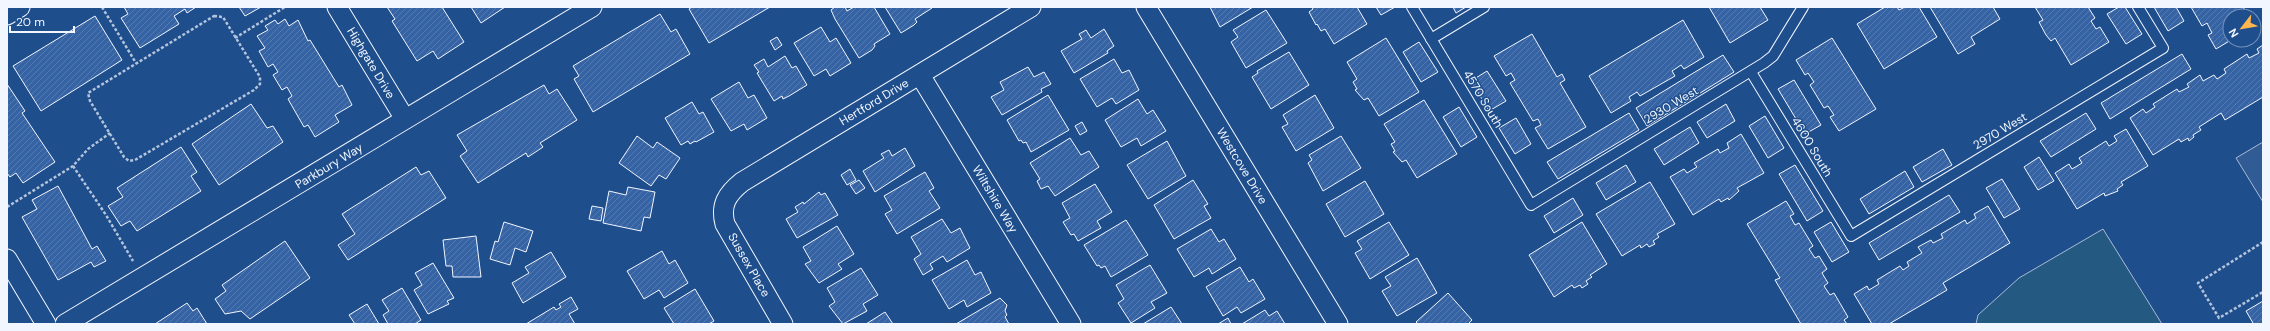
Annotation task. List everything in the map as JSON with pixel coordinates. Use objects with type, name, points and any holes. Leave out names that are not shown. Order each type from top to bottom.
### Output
[{"type":"street","points":[[7,15],[20,7]]},
{"type":"street","name":"Highgate Drive","points":[[337,7],[406,119]]},
{"type":"street","name":"Parkbury Way","points":[[65,324],[592,7]]},
{"type":"street","name":"Hertford Drive","points":[[723,204],[731,192],[742,182],[1032,7]]},
{"type":"street","name":"Westcove Drive","points":[[1146,7],[1338,324]]},
{"type":"street","name":"Wiltshire Way","points":[[920,75],[1071,324]]},
{"type":"street","name":"Sussex Place","points":[[723,204],[723,215],[730,234],[783,324]]},
{"type":"street","points":[[7,259],[46,324]]},
{"type":"lane","name":"4570 South","points":[[1412,7],[1532,205]]},
{"type":"lane","points":[[1431,38],[1484,7]]},
{"type":"lane","name":"2930 West","points":[[1532,205],[1751,72],[1773,56],[1803,7]]},
{"type":"lane","name":"2970 West","points":[[1851,236],[2163,48],[2138,7]]},
{"type":"lane","name":"4600 South","points":[[1751,72],[1851,236]]},
{"type":"path","points":[[102,7],[136,63]]},
{"type":"path","points":[[235,38],[285,7]]},
{"type":"path","points":[[214,16],[223,17],[260,77],[260,84],[254,90],[135,160],[129,161],[124,157],[110,134],[88,93],[136,63],[214,16]]},
{"type":"path","points":[[7,207],[73,166],[88,149],[110,134]]},
{"type":"path","points":[[73,166],[106,215],[133,261]]},
{"type":"path","points":[[2263,242],[2198,283],[2219,318],[2263,292]]},
{"type":"shaded area","points":[[2263,142],[2263,202],[2236,158]]},
{"type":"shaded area","points":[[2103,229],[2162,324],[1976,324],[1978,315],[2019,278]]},
{"type":"building","points":[[124,7],[196,7],[187,13],[185,9],[174,16],[179,24],[140,48],[121,18],[128,14]]},
{"type":"building","points":[[239,7],[261,7],[245,16]]},
{"type":"building","points":[[387,7],[442,7],[464,42],[438,59],[433,51],[417,61],[392,21],[395,19]]},
{"type":"building","points":[[471,7],[505,7],[481,23]]},
{"type":"building","points":[[692,7],[770,7],[709,43],[689,9]]},
{"type":"building","points":[[835,7],[845,7],[847,11],[854,7],[874,7],[890,34],[874,44],[875,46],[872,50],[859,58],[835,19],[831,10]]},
{"type":"building","points":[[885,7],[932,8],[915,19],[917,22],[914,25],[901,33]]},
{"type":"building","points":[[1210,7],[1253,7],[1220,27]]},
{"type":"building","points":[[1312,7],[1357,7],[1367,24],[1334,44],[1325,29],[1321,31],[1317,24],[1316,25],[1309,12],[1313,9]]},
{"type":"building","points":[[1376,7],[1395,7],[1381,15]]},
{"type":"building","points":[[1453,7],[1466,7],[1456,13]]},
{"type":"building","points":[[1709,7],[1760,7],[1768,20],[1730,43]]},
{"type":"building","points":[[1885,7],[1897,7],[1899,10],[1905,7],[1919,7],[1937,37],[1884,69],[1857,24]]},
{"type":"building","points":[[1930,7],[1993,7],[2000,19],[1971,37],[1975,44],[1958,54]]},
{"type":"building","points":[[2035,7],[2088,7],[2095,18],[2091,21],[2096,29],[2100,27],[2109,42],[2071,65],[2055,38],[2051,41],[2046,35],[2039,22],[2043,20]]},
{"type":"building","points":[[2119,7],[2125,7],[2142,34],[2126,44],[2107,14]]},
{"type":"building","points":[[2154,7],[2176,7],[2184,21],[2168,31]]},
{"type":"building","points":[[2191,7],[2244,8],[2222,8],[2222,45],[2216,49],[2208,35],[2212,33],[2207,23],[2202,26]]},
{"type":"building","points":[[1266,10],[1287,43],[1246,68],[1231,42],[1238,37],[1233,30]]},
{"type":"building","points":[[660,14],[671,32],[676,29],[690,54],[593,112],[574,79],[579,76],[573,66]]},
{"type":"building","points":[[95,16],[122,60],[41,111],[13,66]]},
{"type":"building","points":[[285,19],[289,26],[298,20],[308,41],[310,40],[339,87],[342,85],[352,105],[335,115],[339,122],[315,137],[308,125],[304,127],[288,99],[292,96],[287,87],[282,90],[273,75],[278,72],[273,64],[268,67],[259,51],[265,48],[257,36],[268,30],[265,26],[275,20],[278,24]]},
{"type":"building","points":[[1683,20],[1704,57],[1684,69],[1681,65],[1672,71],[1675,76],[1640,96],[1637,92],[1629,97],[1631,101],[1611,113],[1589,76]]},
{"type":"building","points":[[821,27],[830,42],[836,38],[851,63],[830,76],[826,69],[814,76],[794,43]]},
{"type":"building","points":[[1104,29],[1114,46],[1107,51],[1108,53],[1074,73],[1061,51],[1082,39],[1079,34],[1086,30],[1091,38]]},
{"type":"building","points":[[1532,34],[1557,77],[1562,74],[1565,80],[1560,83],[1586,127],[1548,149],[1535,128],[1541,125],[1538,119],[1533,121],[1510,83],[1515,80],[1511,73],[1506,76],[1494,56]]},
{"type":"building","points":[[777,37],[782,45],[775,50],[770,41]]},
{"type":"building","points":[[1386,38],[1419,92],[1379,116],[1368,98],[1364,100],[1355,90],[1357,89],[1353,82],[1357,79],[1347,62]]},
{"type":"building","points":[[1832,38],[1876,109],[1839,131],[1830,117],[1834,115],[1828,106],[1824,108],[1810,85],[1814,82],[1808,73],[1805,75],[1796,60]]},
{"type":"building","points":[[1419,42],[1438,72],[1421,82],[1403,52]]},
{"type":"building","points":[[2263,45],[2263,97],[2225,120],[2221,113],[2199,127],[2201,130],[2193,135],[2194,137],[2189,141],[2188,138],[2181,142],[2179,139],[2153,155],[2130,118],[2143,109],[2146,113],[2155,107],[2153,104],[2177,89],[2179,92],[2189,87],[2187,84],[2200,75],[2203,81],[2214,75],[2217,79],[2226,73],[2224,69],[2247,54],[2249,58],[2259,53],[2257,49],[2262,48]]},
{"type":"building","points":[[1289,52],[1309,85],[1271,109],[1252,77],[1258,73],[1257,71]]},
{"type":"building","points":[[2182,54],[2191,69],[2110,119],[2101,103]]},
{"type":"building","points":[[1723,55],[1734,72],[1647,126],[1636,108]]},
{"type":"building","points":[[785,56],[792,68],[796,66],[807,85],[783,99],[782,96],[774,101],[757,73],[759,72],[754,65],[764,59],[768,67]]},
{"type":"building","points":[[1114,59],[1122,73],[1129,70],[1139,90],[1116,104],[1112,98],[1097,107],[1080,79]]},
{"type":"building","points":[[1028,67],[1034,77],[1044,72],[1051,84],[1041,89],[1042,92],[1002,115],[991,97],[1004,90],[1000,82]]},
{"type":"building","points":[[1487,71],[1506,101],[1489,111],[1471,81]]},
{"type":"building","points":[[1794,80],[1821,125],[1805,134],[1778,89]]},
{"type":"building","points":[[739,82],[748,98],[754,95],[767,118],[747,130],[744,124],[731,131],[711,99]]},
{"type":"building","points":[[7,84],[25,111],[22,113],[55,162],[23,183],[16,173],[10,177],[7,173]]},
{"type":"building","points":[[544,85],[549,94],[557,89],[577,120],[540,143],[543,147],[528,157],[526,153],[478,183],[460,156],[467,151],[457,135]]},
{"type":"building","points":[[1048,95],[1069,130],[1031,152],[1026,142],[1023,143],[1021,140],[1019,141],[1007,120]]},
{"type":"building","points":[[1315,95],[1334,128],[1296,151],[1282,127],[1288,124],[1283,115]]},
{"type":"building","points":[[1138,99],[1147,114],[1153,110],[1166,131],[1141,146],[1137,138],[1121,147],[1105,120]]},
{"type":"building","points":[[1424,100],[1457,154],[1417,178],[1406,160],[1402,162],[1393,152],[1395,151],[1391,144],[1395,142],[1384,124]]},
{"type":"building","points":[[692,102],[699,114],[703,112],[714,132],[696,142],[695,141],[690,144],[688,141],[681,145],[665,118]]},
{"type":"building","points":[[251,104],[267,128],[273,126],[283,142],[219,185],[192,144]]},
{"type":"building","points":[[1726,104],[1735,121],[1707,138],[1697,122]]},
{"type":"building","points":[[1459,107],[1477,137],[1461,147],[1443,117]]},
{"type":"building","points":[[1629,113],[1639,130],[1558,179],[1547,162]]},
{"type":"building","points":[[2086,113],[2096,129],[2051,157],[2040,141]]},
{"type":"building","points":[[1765,116],[1784,148],[1768,158],[1749,126]]},
{"type":"building","points":[[1516,118],[1531,144],[1515,154],[1499,128]]},
{"type":"building","points":[[1082,122],[1087,131],[1080,135],[1075,126]]},
{"type":"building","points":[[1690,127],[1699,143],[1664,165],[1654,149]]},
{"type":"building","points":[[2126,129],[2148,166],[2121,182],[2123,185],[2117,189],[2118,191],[2105,196],[2104,193],[2077,209],[2055,173],[2069,164],[2072,169],[2082,163],[2079,158],[2106,141],[2109,146],[2117,141],[2114,136]]},
{"type":"building","points":[[1741,134],[1764,173],[1737,188],[1739,191],[1729,200],[1728,198],[1721,202],[1719,199],[1693,215],[1670,177],[1684,169],[1687,173],[1697,167],[1694,163],[1718,149],[1720,153],[1729,148],[1727,143]]},
{"type":"building","points":[[637,136],[653,148],[657,142],[680,158],[666,179],[659,175],[651,186],[619,163]]},
{"type":"building","points":[[1341,136],[1361,168],[1323,191],[1308,163],[1312,160],[1309,155]]},
{"type":"building","points":[[1070,138],[1081,155],[1089,151],[1099,167],[1055,196],[1048,186],[1041,189],[1037,181],[1040,179],[1030,163]]},
{"type":"building","points":[[1167,141],[1186,176],[1148,199],[1127,165]]},
{"type":"building","points":[[181,147],[197,172],[191,176],[201,191],[137,231],[130,221],[121,226],[108,206],[123,197],[117,188]]},
{"type":"building","points":[[905,148],[915,166],[875,192],[863,171],[884,158],[881,154],[889,150],[892,156]]},
{"type":"building","points":[[1943,149],[1952,165],[1922,182],[1913,167]]},
{"type":"building","points":[[2039,157],[2054,181],[2038,190],[2024,167]]},
{"type":"building","points":[[1626,165],[1636,182],[1606,200],[1596,183]]},
{"type":"building","points":[[1795,165],[1823,211],[1807,221],[1779,174]]},
{"type":"building","points":[[416,167],[421,175],[429,171],[446,198],[348,260],[338,245],[355,234],[342,214]]},
{"type":"building","points":[[850,169],[856,180],[847,185],[841,175]]},
{"type":"building","points":[[1905,171],[1914,187],[1869,214],[1860,199]]},
{"type":"building","points":[[925,172],[934,188],[929,191],[940,208],[897,234],[885,214],[892,210],[884,196]]},
{"type":"building","points":[[2002,179],[2020,209],[2004,218],[1986,188]]},
{"type":"building","points":[[859,180],[865,188],[856,194],[850,185]]},
{"type":"building","points":[[1193,180],[1208,204],[1204,206],[1211,218],[1174,239],[1154,205]]},
{"type":"building","points":[[1365,181],[1384,214],[1345,237],[1326,204]]},
{"type":"building","points":[[1650,182],[1675,224],[1657,234],[1659,237],[1653,241],[1655,244],[1649,247],[1647,244],[1641,248],[1640,245],[1622,256],[1596,214]]},
{"type":"building","points":[[1095,184],[1112,212],[1097,221],[1101,228],[1078,241],[1074,234],[1071,235],[1063,222],[1070,218],[1062,203]]},
{"type":"building","points":[[58,186],[92,249],[97,246],[106,261],[94,267],[91,262],[58,280],[22,217],[37,209],[32,200]]},
{"type":"building","points":[[628,187],[655,192],[650,218],[644,217],[641,231],[603,223],[609,191],[626,195]]},
{"type":"building","points":[[819,192],[821,195],[825,193],[838,215],[797,238],[786,219],[798,212],[795,207],[803,202],[804,204]]},
{"type":"building","points":[[1949,195],[1960,212],[1879,260],[1869,243]]},
{"type":"building","points":[[1573,198],[1583,215],[1554,233],[1544,216]]},
{"type":"building","points":[[1786,201],[1794,214],[1790,216],[1795,225],[1799,223],[1813,246],[1809,249],[1815,258],[1819,256],[1827,269],[1822,273],[1828,283],[1824,286],[1830,295],[1834,293],[1848,317],[1844,320],[1847,324],[1801,324],[1775,280],[1780,278],[1747,224]]},
{"type":"building","points":[[592,206],[603,208],[601,221],[589,219]]},
{"type":"building","points":[[1988,206],[2010,243],[1943,283],[1947,290],[1889,324],[1872,324],[1854,294],[1867,286],[1869,290],[1879,284],[1877,280],[1900,266],[1903,270],[1909,266],[1907,262],[1922,253],[1918,247],[1931,240],[1933,243],[1943,238],[1941,234],[1965,220],[1967,224],[1976,218],[1974,214]]},
{"type":"building","points":[[942,219],[951,233],[960,228],[970,248],[947,262],[943,256],[930,264],[933,269],[923,275],[914,259],[921,254],[911,237]]},
{"type":"building","points":[[1126,220],[1148,255],[1111,277],[1105,266],[1101,268],[1099,265],[1097,266],[1084,245]]},
{"type":"building","points":[[504,222],[533,231],[526,252],[515,248],[510,265],[490,259],[495,241],[498,242]]},
{"type":"building","points":[[1389,222],[1409,255],[1370,279],[1355,253],[1362,249],[1357,241]]},
{"type":"building","points":[[1582,222],[1607,264],[1590,275],[1592,277],[1586,281],[1588,284],[1582,288],[1580,285],[1574,288],[1572,285],[1554,297],[1529,255]]},
{"type":"building","points":[[1831,222],[1849,252],[1832,262],[1814,232]]},
{"type":"building","points":[[837,226],[854,254],[838,264],[842,269],[819,283],[805,264],[811,261],[803,247]]},
{"type":"building","points":[[1211,229],[1219,242],[1224,239],[1236,259],[1212,274],[1209,268],[1194,277],[1177,249]]},
{"type":"building","points":[[476,236],[481,277],[453,277],[452,266],[446,266],[443,240]]},
{"type":"building","points":[[285,241],[310,278],[250,319],[241,311],[225,314],[215,299],[226,291],[222,285]]},
{"type":"building","points":[[662,251],[669,264],[675,260],[688,283],[664,298],[659,290],[644,299],[627,271]]},
{"type":"building","points":[[551,252],[566,277],[523,303],[512,283],[529,273],[525,267]]},
{"type":"building","points":[[1417,258],[1437,293],[1397,316],[1382,291],[1391,286],[1385,277]]},
{"type":"building","points":[[967,260],[975,275],[981,272],[991,293],[967,307],[964,300],[949,309],[932,280]]},
{"type":"building","points":[[433,263],[454,298],[447,301],[449,304],[428,314],[414,290],[422,285],[415,273]]},
{"type":"building","points":[[1150,265],[1167,293],[1151,302],[1155,308],[1131,323],[1118,303],[1124,299],[1116,285]]},
{"type":"building","points":[[1240,267],[1249,282],[1253,279],[1265,299],[1241,313],[1237,307],[1223,316],[1206,287]]},
{"type":"building","points":[[861,268],[878,295],[863,304],[867,311],[843,324],[829,306],[835,302],[827,288]]},
{"type":"building","points":[[402,288],[421,320],[415,324],[388,324],[383,315],[389,311],[382,300]]},
{"type":"building","points":[[695,289],[714,321],[709,324],[674,324],[664,308]]},
{"type":"building","points":[[1448,293],[1472,320],[1468,324],[1418,324],[1416,322]]},
{"type":"building","points":[[571,297],[578,309],[569,314],[575,324],[526,324],[554,307],[556,310],[561,307],[559,304]]},
{"type":"building","points":[[1000,298],[1007,305],[1005,311],[1007,315],[1005,317],[1009,324],[956,324]]},
{"type":"building","points":[[2263,301],[2263,324],[2251,324],[2253,323],[2246,311]]},
{"type":"building","points":[[187,303],[193,311],[197,308],[207,324],[155,324]]},
{"type":"building","points":[[367,304],[379,324],[355,324],[349,315]]},
{"type":"building","points":[[1171,307],[1182,324],[1143,324]]},
{"type":"building","points":[[1265,310],[1269,316],[1277,311],[1285,324],[1242,324]]},
{"type":"building","points":[[885,312],[893,324],[866,324]]},
{"type":"building","points":[[1228,318],[1231,324],[1218,324]]}]
